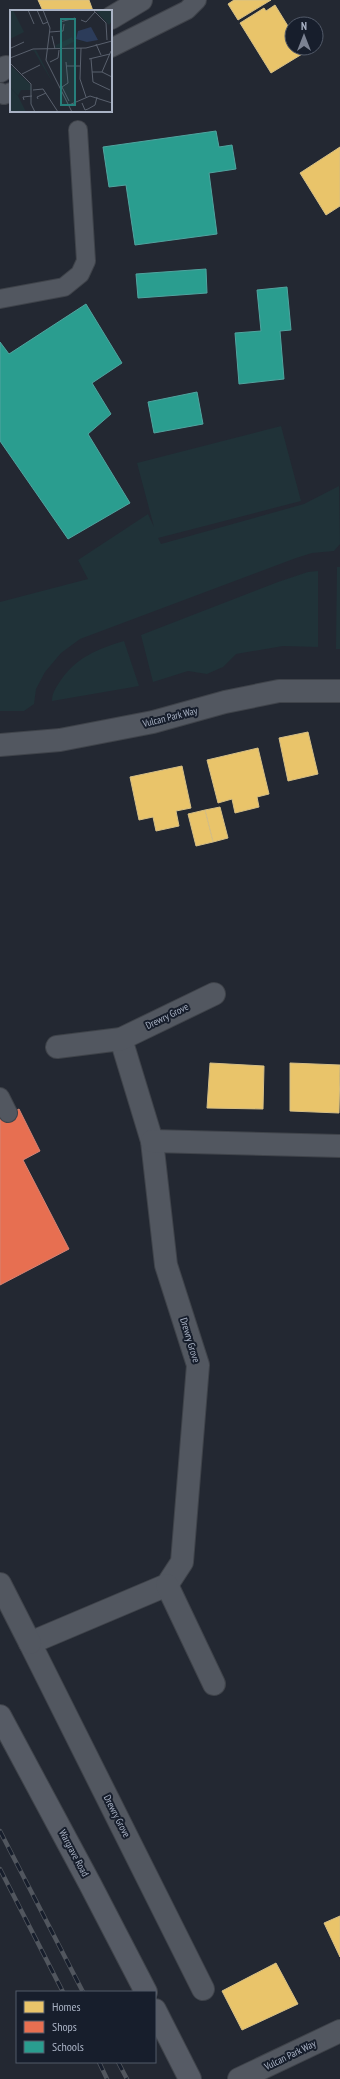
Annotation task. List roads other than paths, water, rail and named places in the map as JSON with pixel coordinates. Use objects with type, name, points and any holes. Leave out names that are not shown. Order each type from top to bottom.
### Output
[{"type":"street","points":[[112,17],[141,0]]},
{"type":"street","name":"Vulcan Park Way","points":[[0,745],[60,740],[153,722],[225,702],[279,691],[340,690]]},
{"type":"street","name":"Drewry Grove","points":[[56,1047],[122,1039],[214,994]]},
{"type":"street","name":"Drewry Grove","points":[[122,1039],[152,1141],[166,1265],[198,1365],[182,1562],[167,1585]]},
{"type":"street","points":[[152,1141],[340,1146]]},
{"type":"street","name":"Drewry Grove","points":[[0,1584],[203,1989]]},
{"type":"street","points":[[30,1643],[167,1585],[214,1684]]},
{"type":"street","name":"Wargrave Road","points":[[0,1716],[145,1991]]},
{"type":"street","points":[[156,2012],[190,2079]]},
{"type":"street","name":"Vulcan Park Way","points":[[240,2079],[340,2031]]},
{"type":"lane","points":[[112,48],[187,10],[197,0]]},
{"type":"lane","points":[[0,92],[4,95],[10,92]]},
{"type":"lane","points":[[0,299],[64,287],[80,274],[86,262],[78,130]]},
{"type":"railway","points":[[0,1831],[82,1991]]},
{"type":"railway","points":[[0,1869],[62,1991]]},
{"type":"railway","points":[[99,2063],[107,2079]]},
{"type":"railway","points":[[119,2063],[127,2079]]}]
